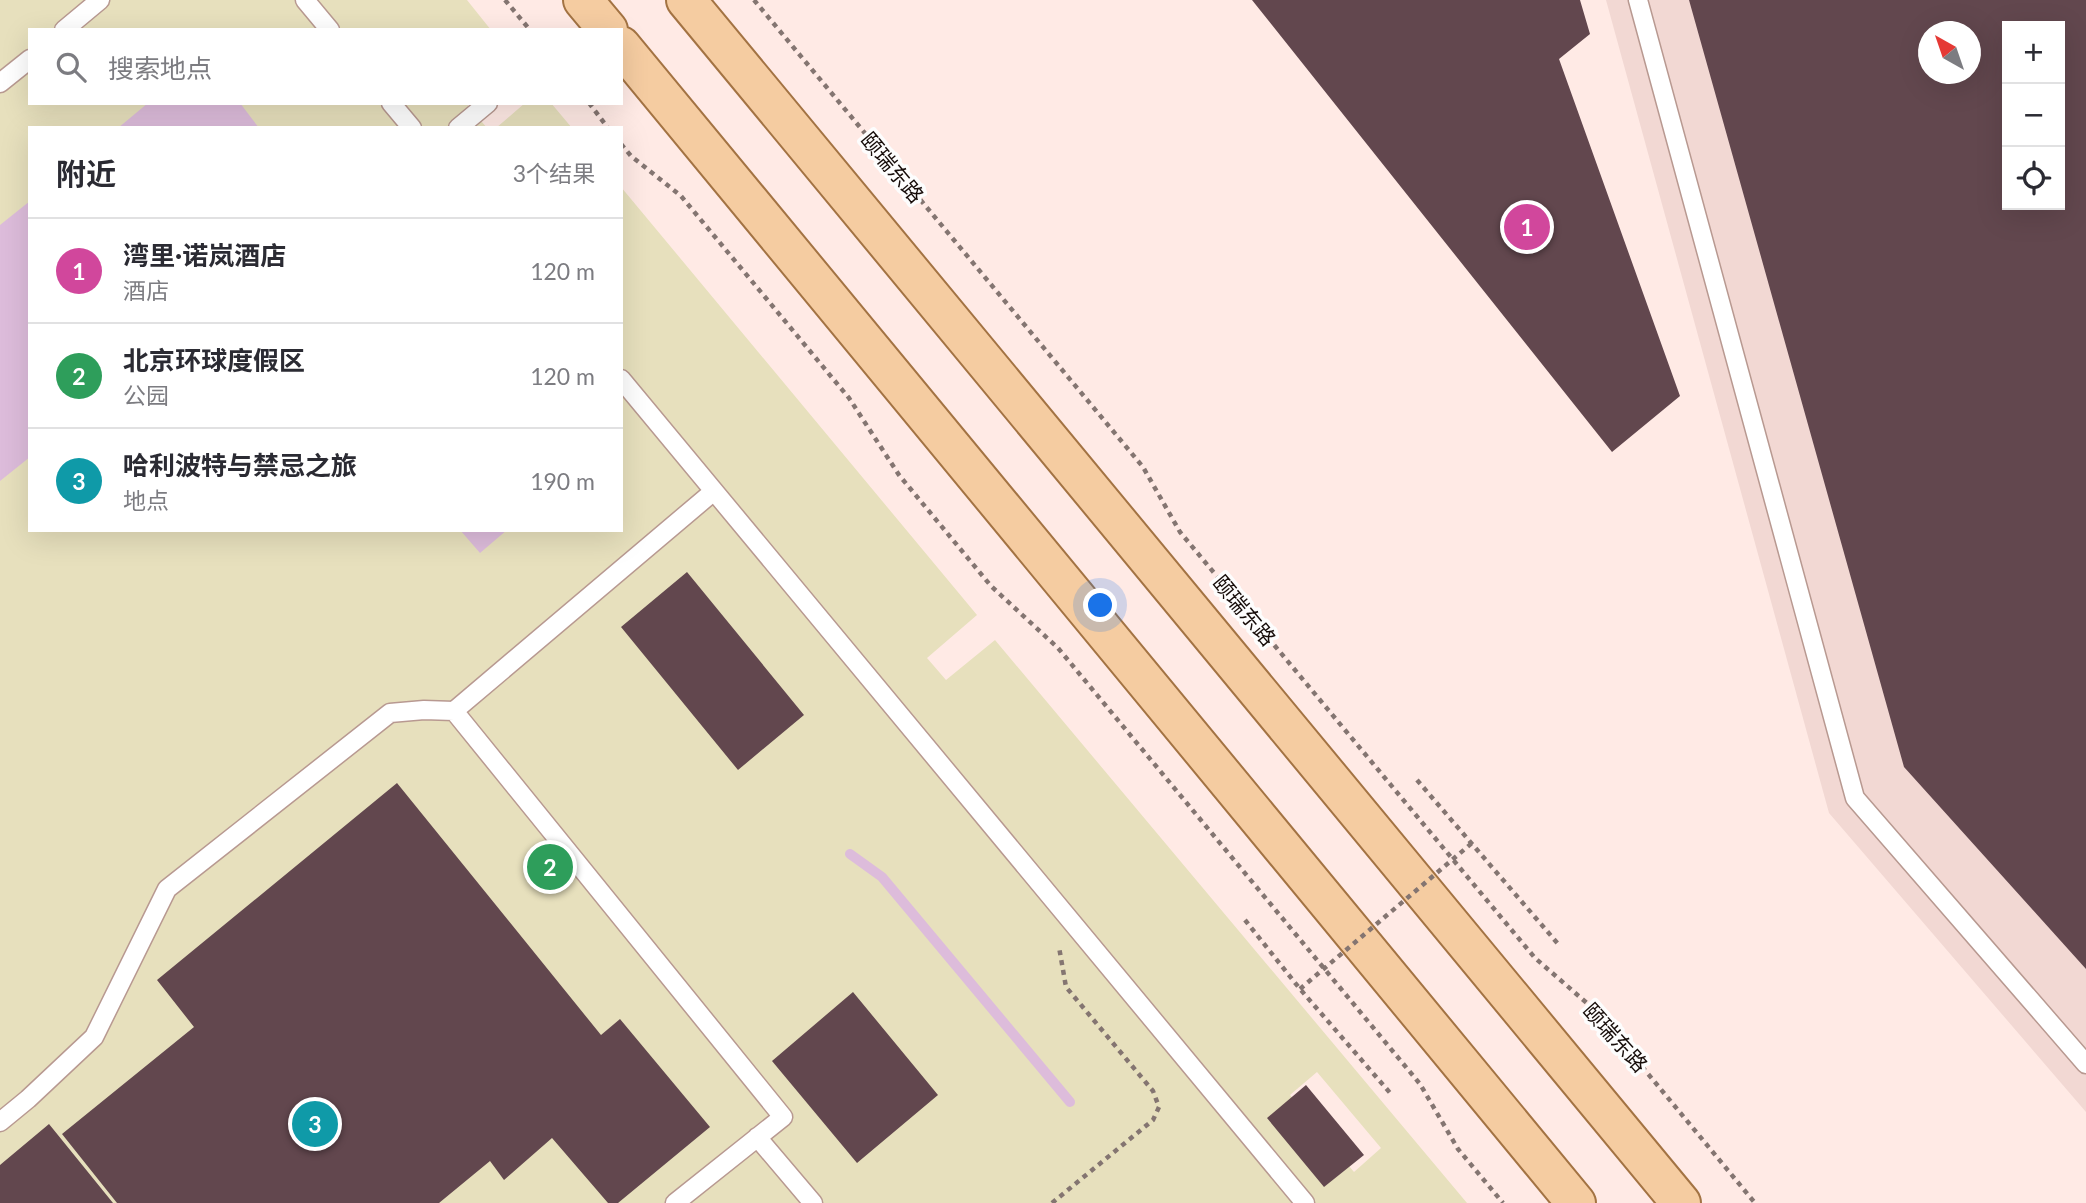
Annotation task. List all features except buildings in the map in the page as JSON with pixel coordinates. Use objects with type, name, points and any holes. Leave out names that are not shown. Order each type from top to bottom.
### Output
[{"type":"main road","name":"颐瑞东路","points":[[685,0],[1681,1203]]},
{"type":"main road","points":[[623,48],[1564,1199]]},
{"type":"lane","points":[[66,28],[100,0]]},
{"type":"lane","points":[[305,0],[328,28]]},
{"type":"lane","points":[[1638,0],[1855,798],[2086,1063]]},
{"type":"lane","points":[[0,83],[28,60]]},
{"type":"lane","points":[[393,105],[410,126]]},
{"type":"lane","points":[[460,126],[486,105]]},
{"type":"lane","points":[[623,381],[1305,1203]]},
{"type":"lane","points":[[0,1122],[29,1099],[94,1037],[167,889],[390,713],[454,711],[714,491]]},
{"type":"lane","points":[[454,711],[783,1117],[675,1203]]},
{"type":"lane","points":[[757,1137],[813,1203]]},
{"type":"path","points":[[505,0],[528,28]]},
{"type":"path","name":"颐瑞东路","points":[[754,0],[1143,467],[1180,532],[1366,756],[1535,958],[1596,1012],[1755,1203]]},
{"type":"path","points":[[591,105],[606,126]]},
{"type":"path","points":[[623,146],[681,196],[849,398],[899,475],[991,586],[1058,648],[1420,1084],[1458,1149],[1503,1203]]},
{"type":"path","points":[[1417,780],[1559,945]]},
{"type":"path","points":[[1300,989],[1472,843]]},
{"type":"path","points":[[1245,920],[1300,989],[1391,1094]]},
{"type":"path","points":[[1052,1203],[1153,1120],[1159,1107],[1153,1091],[1066,987],[1058,943]]},
{"type":"shaded area","points":[[0,0],[467,0],[489,28],[28,28],[28,105],[468,105],[485,126],[28,126],[28,532],[623,532],[623,189],[977,615],[927,658],[946,680],[995,640],[1467,1203],[0,1203]],"holes":[[[1317,1072],[1381,1148],[1354,1172],[1290,1095]]]},
{"type":"shaded area","points":[[1606,0],[2086,0],[2086,1112],[1829,813]]},
{"type":"shaded area","points":[[146,105],[242,105],[257,126],[120,126]]},
{"type":"shaded area","points":[[523,105],[553,105],[570,126],[498,126]]},
{"type":"shaded area","points":[[28,203],[28,459],[0,481],[0,225]]},
{"type":"shaded area","points":[[462,532],[505,532],[480,553]]},
{"type":"waterway","points":[[850,854],[882,877],[1070,1102]]},
{"type":"place","name":"湾里·诺岚酒店","points":[[1527,227]]},
{"type":"place","name":"北京环球度假区","points":[[550,867]]},
{"type":"place","name":"哈利波特与禁忌之旅","points":[[315,1124]]}]
